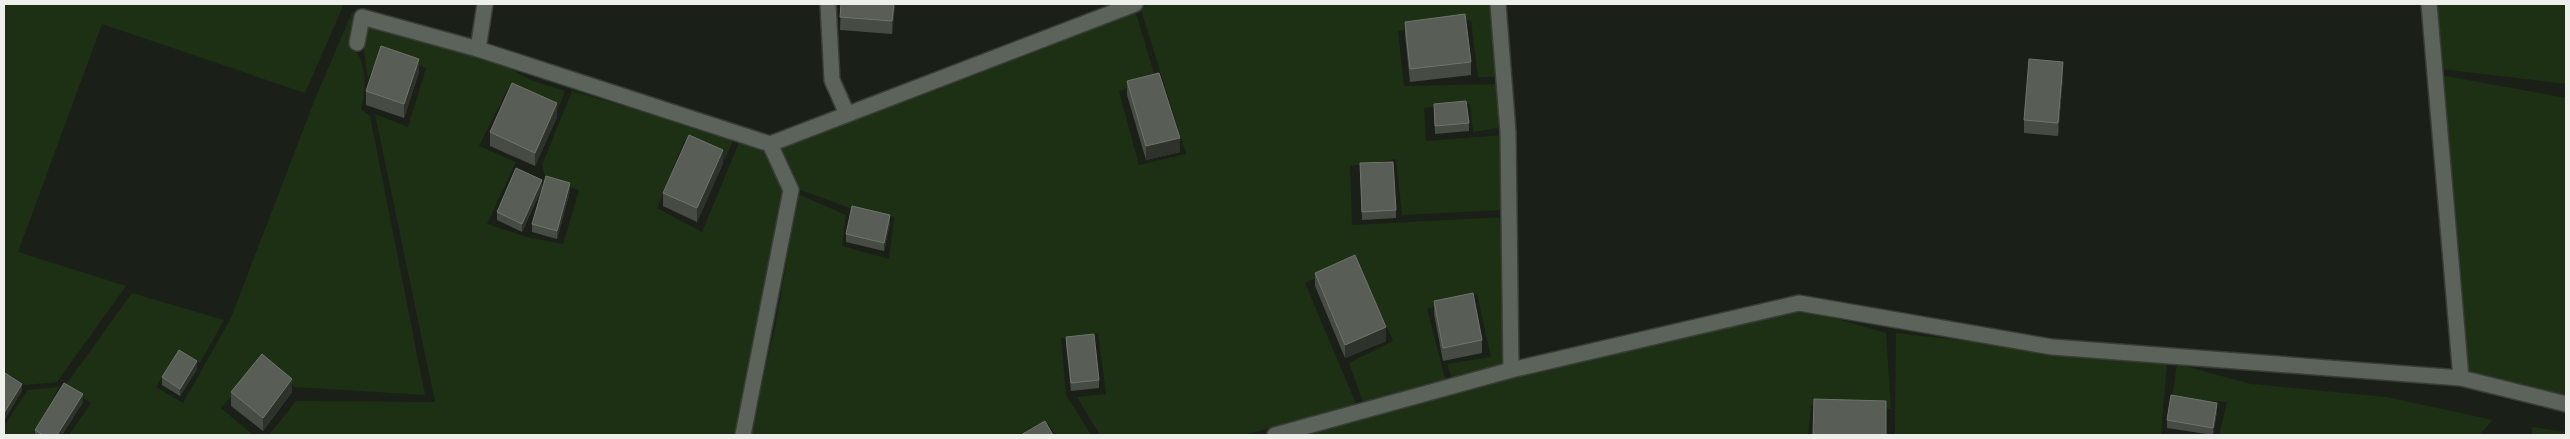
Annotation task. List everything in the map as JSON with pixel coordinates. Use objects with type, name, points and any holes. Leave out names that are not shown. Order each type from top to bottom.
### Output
[{"type":"street","points":[[478,49],[485,4]]},
{"type":"street","points":[[828,4],[832,80],[846,114]]},
{"type":"street","points":[[357,43],[362,17],[478,49],[770,144],[1135,4]]},
{"type":"street","points":[[1498,4],[1508,132],[1511,370]]},
{"type":"street","points":[[2429,4],[2461,378]]},
{"type":"street","points":[[743,435],[791,190],[770,144]]},
{"type":"street","points":[[1275,435],[1511,370],[1799,304],[2052,347],[2461,378],[2566,404]]},
{"type":"green space","points":[[4,4],[344,4],[305,93],[102,24],[18,252],[126,286],[57,382],[25,385],[4,373]]},
{"type":"green space","points":[[1150,4],[1493,4],[1498,77],[1478,77],[1471,20],[1398,31],[1404,86],[1499,84],[1498,128],[1473,132],[1470,104],[1424,108],[1426,141],[1503,135],[1502,210],[1402,215],[1396,159],[1350,166],[1352,225],[1505,217],[1505,367],[1452,380],[1447,364],[1491,357],[1477,294],[1427,309],[1446,382],[1363,402],[1349,363],[1393,341],[1356,260],[1305,283],[1357,406],[1243,435],[1100,435],[1077,397],[1106,394],[1098,333],[1061,338],[1066,395],[1091,435],[1056,435],[1046,421],[1022,435],[749,435],[776,323],[798,194],[846,215],[842,246],[889,259],[894,217],[850,208],[795,188],[776,144],[1135,10],[1156,80],[1119,91],[1139,165],[1186,154],[1140,7]]},
{"type":"green space","points":[[2437,4],[2566,4],[2566,84],[2441,69]]},
{"type":"green space","points":[[353,10],[352,47],[361,60],[365,85],[361,109],[370,116],[425,395],[295,387],[263,359],[221,408],[253,435],[69,435],[91,403],[65,386],[132,293],[224,320],[200,363],[177,353],[156,387],[183,403],[231,318],[315,99]]},
{"type":"green space","points":[[365,22],[476,51],[531,80],[565,91],[558,109],[508,88],[479,146],[516,162],[487,224],[527,237],[563,244],[579,190],[546,179],[542,165],[572,91],[734,138],[725,160],[684,141],[657,208],[702,232],[741,138],[766,148],[786,192],[738,435],[269,435],[296,401],[435,402],[375,114],[408,127],[426,68],[380,54],[368,79],[363,43]]},
{"type":"green space","points":[[2440,75],[2566,98],[2566,396],[2469,375]]},
{"type":"green space","points":[[1800,308],[1886,333],[1891,409],[1811,405],[1808,435],[1304,435],[1505,378]]},
{"type":"green space","points":[[1896,333],[2167,364],[2161,435],[1895,435]]},
{"type":"green space","points":[[2177,364],[2251,384],[2386,397],[2493,420],[2479,435],[2219,435],[2227,402],[2172,398]]},
{"type":"green space","points":[[59,387],[33,435],[4,435],[4,426],[28,390]]},
{"type":"green space","points":[[2532,427],[2566,432],[2566,435],[2532,435]]},
{"type":"building","points":[[841,4],[894,4],[892,21],[840,17]]},
{"type":"building","points":[[1465,14],[1471,62],[1410,69],[1405,22]]},
{"type":"building","points":[[381,46],[419,59],[404,104],[366,91]]},
{"type":"building","points":[[2029,59],[2063,62],[2058,123],[2024,120]]},
{"type":"building","points":[[1159,73],[1180,138],[1146,146],[1127,81]]},
{"type":"building","points":[[512,83],[557,103],[535,153],[490,132]]},
{"type":"building","points":[[1466,101],[1469,123],[1435,126],[1434,104]]},
{"type":"building","points":[[689,135],[723,150],[697,208],[663,193]]},
{"type":"building","points":[[1393,162],[1396,210],[1362,212],[1360,163]]},
{"type":"building","points":[[516,168],[542,180],[522,224],[497,212]]},
{"type":"building","points":[[546,176],[570,183],[557,231],[532,224]]},
{"type":"building","points":[[852,206],[890,215],[884,243],[846,234]]},
{"type":"building","points":[[1355,255],[1386,327],[1345,345],[1315,273]]},
{"type":"building","points":[[1473,293],[1482,340],[1443,348],[1434,301]]},
{"type":"building","points":[[1094,334],[1099,380],[1071,383],[1066,337]]},
{"type":"building","points":[[179,350],[197,361],[180,389],[162,377]]},
{"type":"building","points":[[262,354],[292,379],[263,418],[231,392]]},
{"type":"building","points":[[5,373],[22,384],[4,413],[4,375]]},
{"type":"building","points":[[64,383],[83,394],[57,435],[43,435],[35,430]]},
{"type":"building","points":[[2171,395],[2217,403],[2213,428],[2167,420]]},
{"type":"building","points":[[1814,399],[1886,401],[1886,435],[1813,435]]},
{"type":"building","points":[[1045,421],[1053,435],[1021,435]]}]
